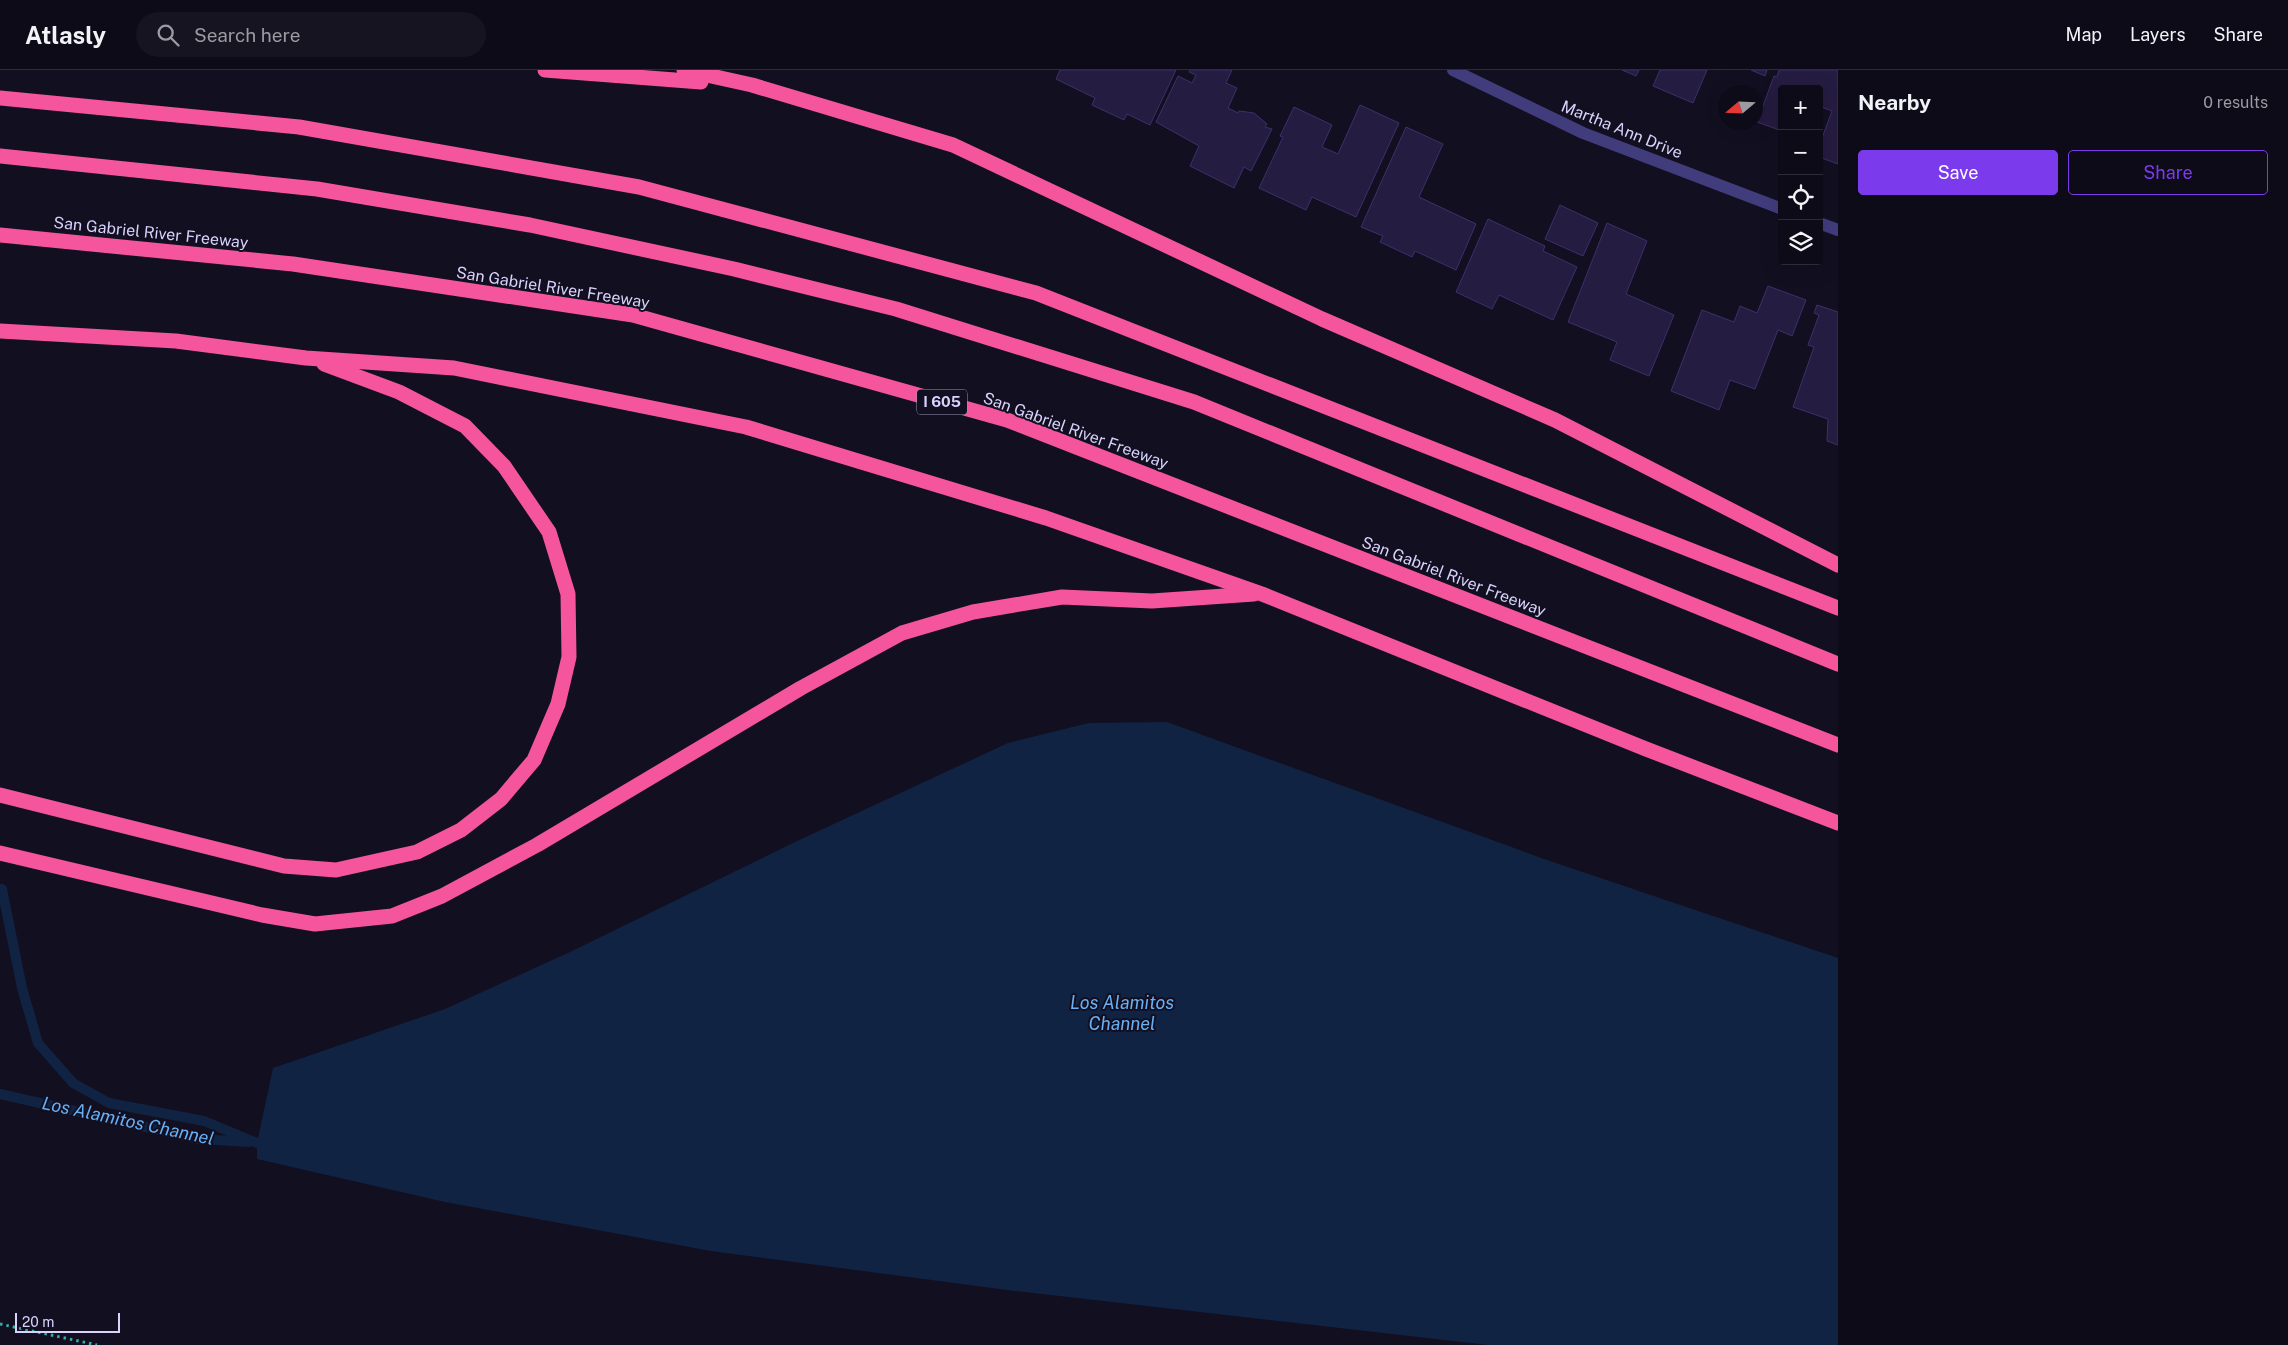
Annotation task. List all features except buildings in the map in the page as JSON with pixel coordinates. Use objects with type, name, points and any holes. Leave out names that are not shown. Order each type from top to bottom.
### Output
[{"type":"highway","points":[[545,70],[752,86]]},
{"type":"highway","points":[[684,70],[752,86],[953,145],[1322,319],[1555,420],[1838,564]]},
{"type":"highway","points":[[0,98],[299,127],[639,187],[1036,293],[1838,608]]},
{"type":"highway","points":[[0,156],[317,189],[521,223],[734,269],[896,309],[1194,402],[1838,664]]},
{"type":"highway","name":"San Gabriel River Freeway","points":[[0,235],[293,264],[632,315],[1007,420],[1838,745]]},
{"type":"highway","points":[[0,331],[176,341],[306,358],[454,368],[746,427],[1046,518],[1262,594],[1646,750],[1838,823]]},
{"type":"highway","points":[[0,795],[284,866],[336,870],[417,852],[461,830],[501,799],[534,760],[558,704],[569,657],[568,594],[548,532],[504,466],[465,426],[400,392],[306,358]]},
{"type":"highway","points":[[0,854],[262,915],[316,924],[392,916],[442,896],[537,846],[801,688],[902,633],[973,612],[1062,597],[1152,601],[1262,594]]},
{"type":"street","name":"Martha Ann Drive","points":[[1453,70],[1583,133],[1778,207]]},
{"type":"street","points":[[1823,224],[1838,230]]},
{"type":"path","points":[[0,1324],[97,1345]]},
{"type":"water","name":"Los Alamitos Channel","points":[[1167,722],[1547,860],[1838,958],[1838,1345],[1488,1345],[1015,1291],[711,1251],[445,1202],[257,1159],[257,1143],[273,1068],[445,1009],[570,952],[795,842],[1008,743],[1089,723]]},
{"type":"waterway","points":[[2,889],[22,988],[38,1043],[73,1083],[109,1103],[204,1121],[257,1143]]},
{"type":"waterway","name":"Los Alamitos Channel","points":[[0,1094],[199,1139],[249,1142]]}]
